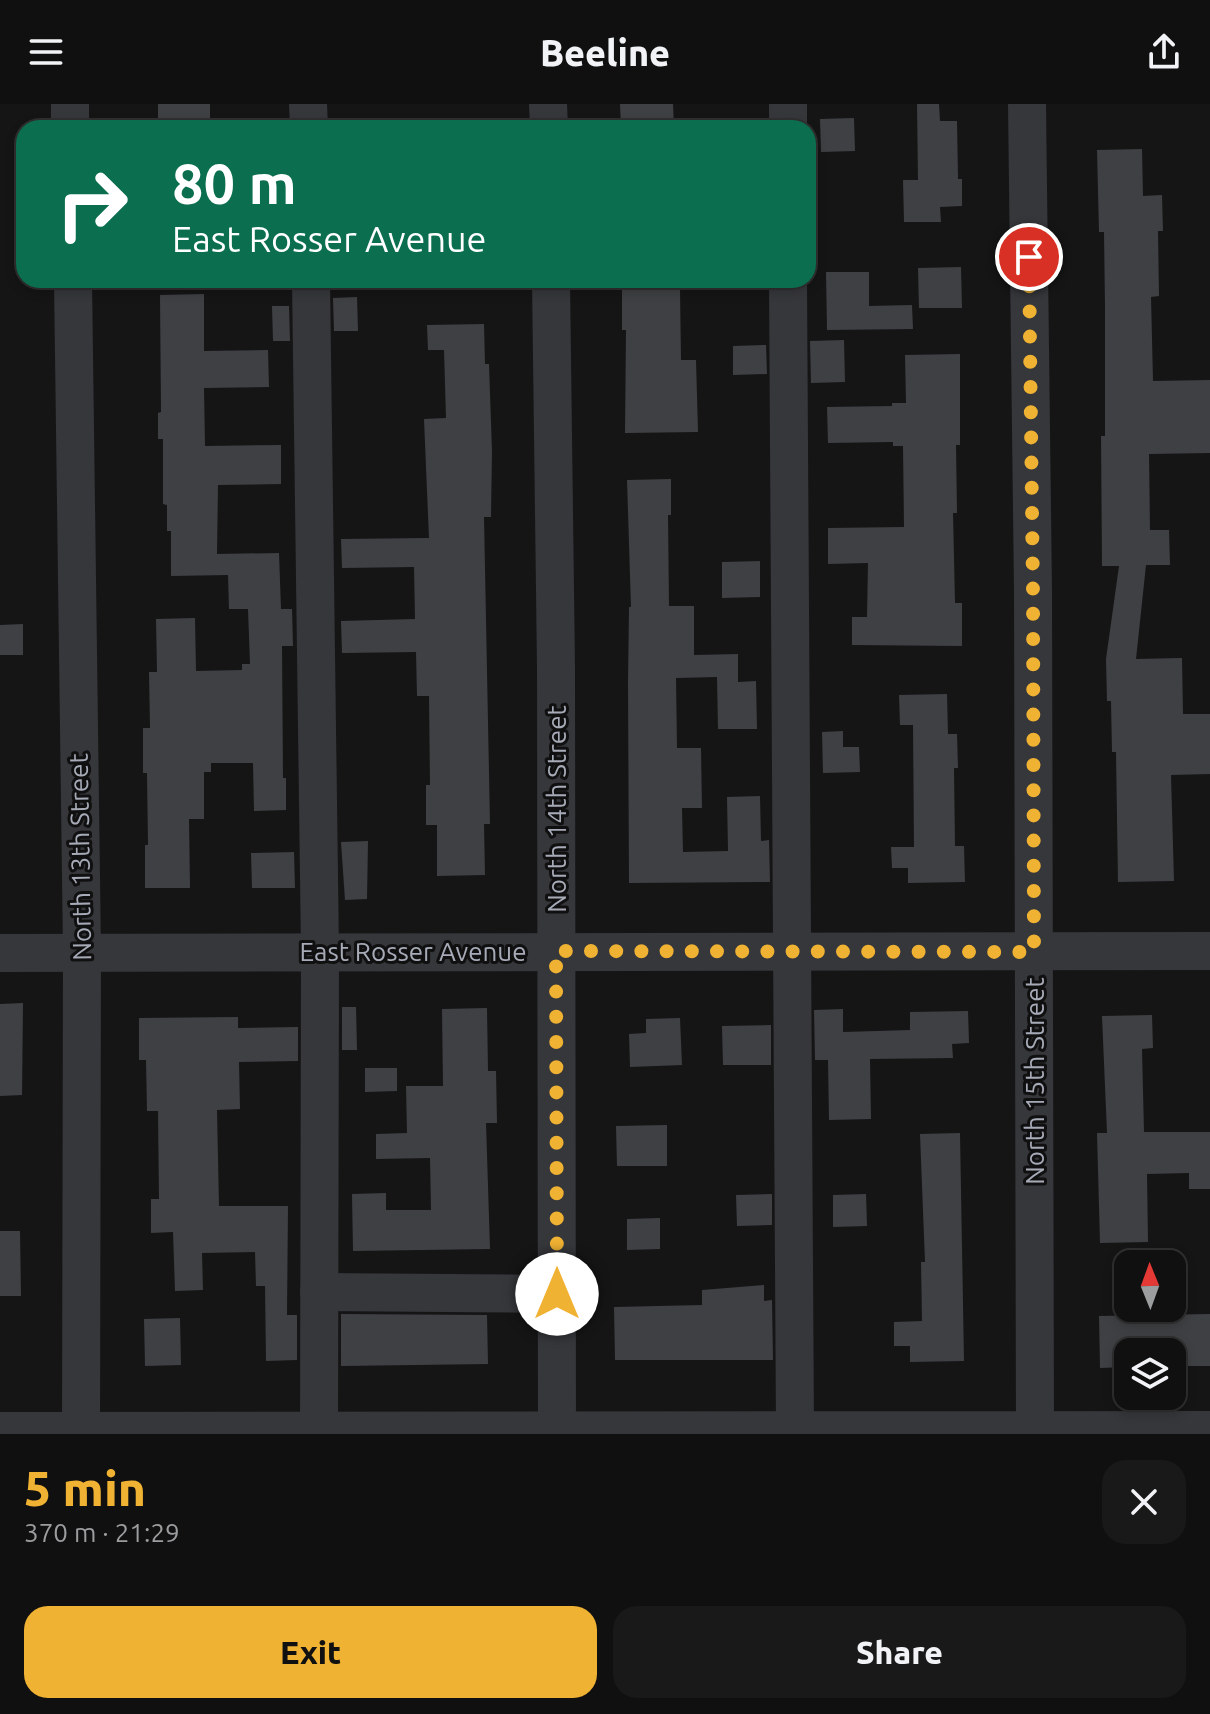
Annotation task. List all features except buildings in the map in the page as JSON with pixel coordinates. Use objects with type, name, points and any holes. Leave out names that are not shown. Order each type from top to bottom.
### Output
[{"type":"street","name":"North 15th Street","points":[[1027,104],[1033,592],[1035,1432]]},
{"type":"street","name":"North 13th Street","points":[[73,288],[82,952],[81,1432]]},
{"type":"street","points":[[311,288],[320,951],[319,1432]]},
{"type":"street","name":"North 14th Street","points":[[551,288],[557,1432]]},
{"type":"street","points":[[788,288],[795,1430]]},
{"type":"street","name":"East Rosser Avenue","points":[[0,953],[1210,951]]},
{"type":"street","points":[[319,1292],[557,1294]]},
{"type":"street","points":[[0,1431],[1210,1430]]},
{"type":"route","points":[[557,1294],[556,951],[1034,952],[1029,257]]}]
